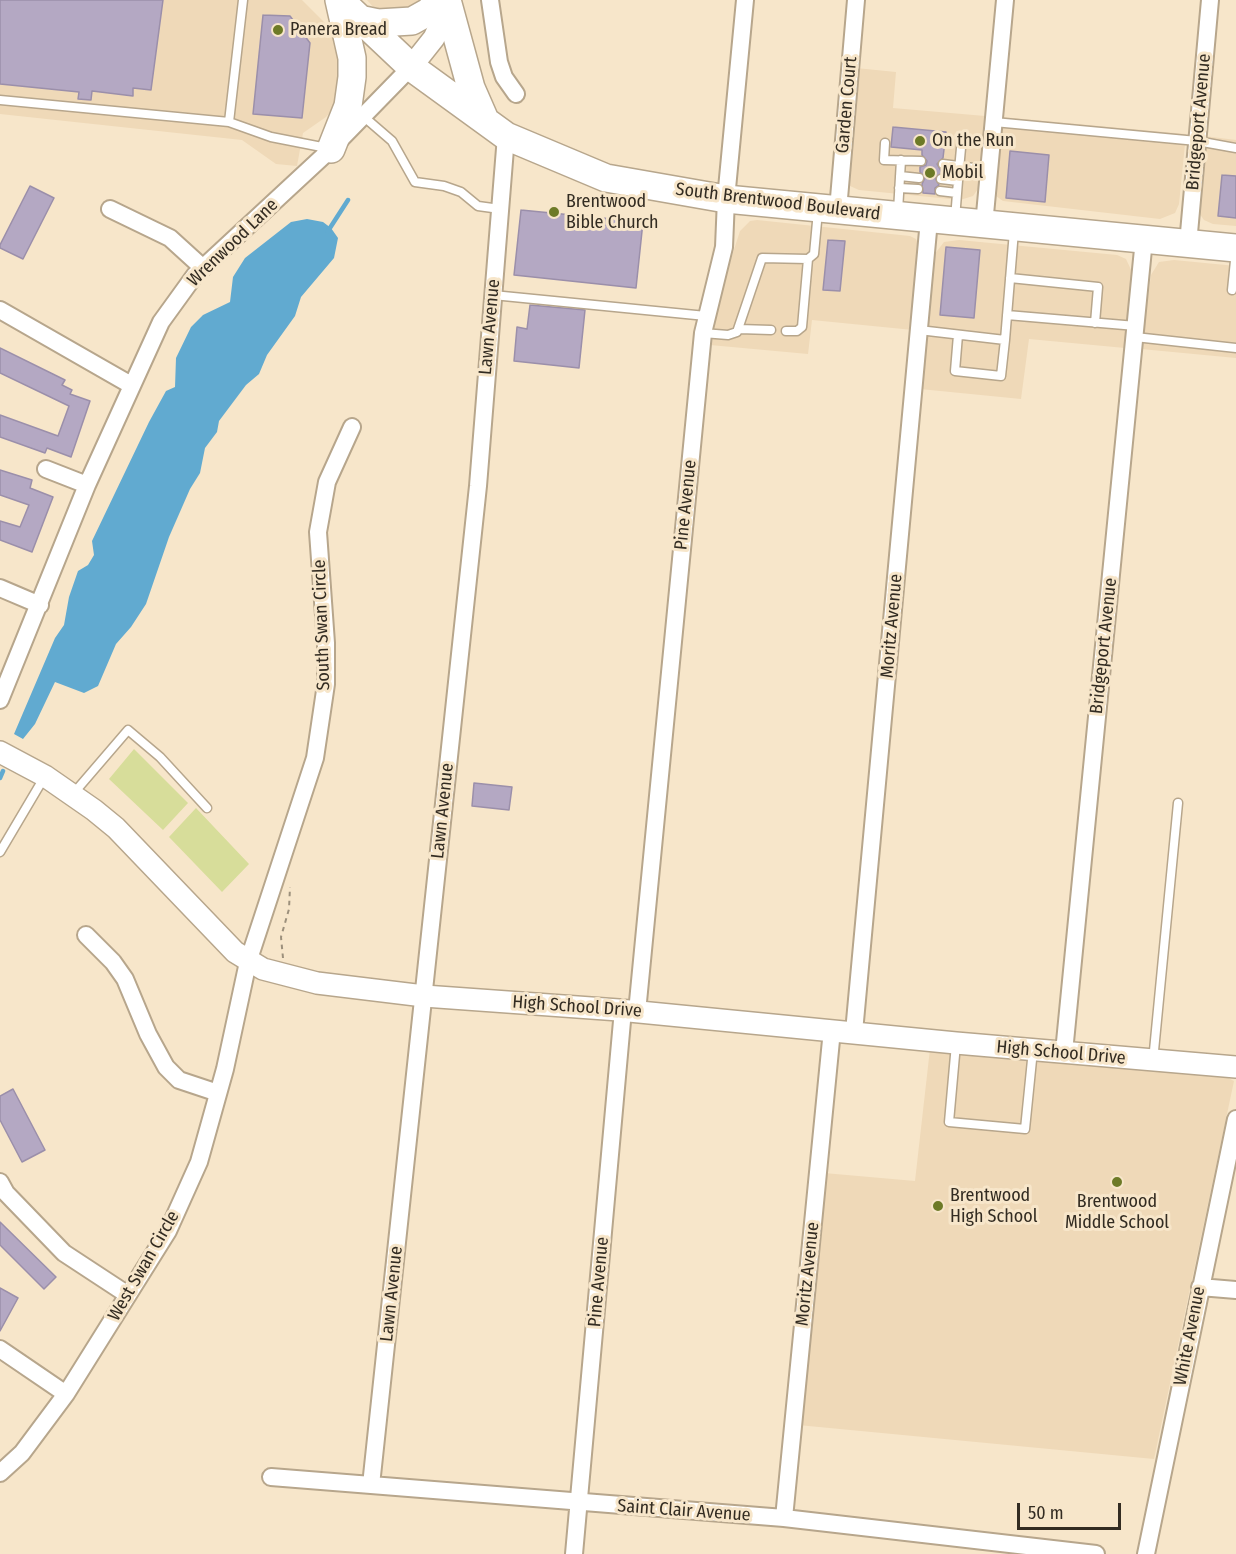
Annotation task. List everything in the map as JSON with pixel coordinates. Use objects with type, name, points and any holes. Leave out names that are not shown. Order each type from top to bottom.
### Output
[{"type":"main road","points":[[346,6],[378,23],[412,21],[430,11],[437,0]]},
{"type":"main road","points":[[446,0],[471,88],[496,128]]},
{"type":"main road","points":[[331,149],[348,106],[352,77],[346,6]]},
{"type":"main road","name":"South Brentwood Boulevard","points":[[346,6],[411,67],[496,128],[606,178],[726,199],[1236,248]]},
{"type":"street","points":[[411,67],[434,38],[442,21],[446,0]]},
{"type":"street","points":[[490,0],[499,62],[504,77],[516,94]]},
{"type":"street","name":"Pine Avenue","points":[[574,1554],[703,333],[724,247],[726,199],[745,0]]},
{"type":"street","name":"Garden Court","points":[[828,209],[856,0]]},
{"type":"street","points":[[984,225],[1005,0]]},
{"type":"street","name":"Bridgeport Avenue","points":[[1188,243],[1210,0]]},
{"type":"street","name":"Wrenwood Lane","points":[[0,700],[87,485],[161,322],[203,267],[331,149],[411,67]]},
{"type":"street","name":"Lawn Avenue","points":[[371,1485],[477,486],[500,209],[496,128]]},
{"type":"street","points":[[110,209],[170,238],[203,267]]},
{"type":"street","name":"Moritz Avenue","points":[[854,1032],[919,330],[942,221]]},
{"type":"street","name":"Bridgeport Avenue","points":[[1064,1052],[1144,239]]},
{"type":"street","points":[[0,310],[131,385]]},
{"type":"street","name":"South Swan Circle","points":[[248,962],[315,758],[324,704],[326,644],[318,532],[321,504],[334,462],[352,427]]},
{"type":"street","points":[[46,469],[87,485]]},
{"type":"street","points":[[0,588],[40,605]]},
{"type":"street","name":"High School Drive","points":[[0,752],[73,794],[116,828],[235,952],[248,962],[263,969],[317,983],[424,996],[630,1011],[956,1043],[1236,1067]]},
{"type":"street","points":[[86,935],[113,962],[125,979],[148,1034],[166,1067],[179,1080],[218,1093]]},
{"type":"street","name":"West Swan Circle","points":[[0,1473],[21,1453],[66,1394],[168,1231],[194,1172],[218,1093],[248,962]]},
{"type":"street","name":"Moritz Avenue","points":[[784,1518],[832,1030]]},
{"type":"street","name":"White Avenue","points":[[1146,1554],[1236,1119]]},
{"type":"street","points":[[0,1182],[6,1193],[64,1254],[128,1295]]},
{"type":"street","points":[[1200,1287],[1236,1290]]},
{"type":"street","points":[[0,1349],[66,1394]]},
{"type":"street","name":"Saint Clair Avenue","points":[[271,1477],[784,1518],[1096,1554]]},
{"type":"lane","points":[[229,122],[243,0]]},
{"type":"lane","points":[[0,100],[229,122],[272,137],[331,149]]},
{"type":"lane","points":[[363,116],[392,141],[415,182],[444,186],[461,192],[478,206],[500,209]]},
{"type":"lane","points":[[994,122],[1197,141],[1236,148]]},
{"type":"lane","points":[[942,221],[957,193],[962,137]]},
{"type":"lane","points":[[885,143],[884,160],[921,161]]},
{"type":"lane","points":[[898,217],[901,160]]},
{"type":"lane","points":[[943,164],[989,170]]},
{"type":"lane","points":[[900,176],[920,178]]},
{"type":"lane","points":[[941,179],[958,181]]},
{"type":"lane","points":[[899,188],[918,189]]},
{"type":"lane","points":[[940,191],[957,193]]},
{"type":"lane","points":[[739,329],[762,258],[808,259],[814,254],[828,209]]},
{"type":"lane","points":[[958,335],[955,371],[1001,376],[1015,228]]},
{"type":"lane","points":[[1232,290],[1236,248]]},
{"type":"lane","points":[[786,331],[797,331],[802,327],[808,259]]},
{"type":"lane","points":[[1010,278],[1098,286],[1095,323]]},
{"type":"lane","points":[[493,294],[706,316]]},
{"type":"lane","points":[[1007,315],[1095,323],[1236,348]]},
{"type":"lane","points":[[703,333],[728,335],[739,329],[771,330]]},
{"type":"lane","points":[[919,330],[1005,340]]},
{"type":"lane","points":[[73,794],[128,730],[160,757],[207,808]]},
{"type":"lane","points":[[0,852],[45,776]]},
{"type":"lane","points":[[1153,1061],[1178,803]]},
{"type":"lane","points":[[956,1043],[949,1122],[1025,1129],[1033,1050]]},
{"type":"path","points":[[281,866],[290,878],[289,909],[281,937],[287,975]]},
{"type":"shaded area","points":[[0,0],[302,0],[334,32],[342,47],[339,102],[326,117],[303,133],[297,166],[276,164],[242,140],[0,114]]},
{"type":"shaded area","points":[[367,0],[422,0],[416,7],[376,10]]},
{"type":"shaded area","points":[[856,68],[896,72],[893,108],[985,116],[978,189],[973,196],[960,200],[859,190],[850,186],[848,183]]},
{"type":"shaded area","points":[[1002,117],[1186,134],[1179,204],[1175,213],[1160,219],[1003,201],[996,196],[995,190]]},
{"type":"shaded area","points":[[1204,136],[1236,140],[1236,226],[1213,224],[1204,220],[1199,213]]},
{"type":"shaded area","points":[[750,221],[910,236],[916,239],[920,249],[913,330],[812,320],[808,354],[710,345],[717,302],[740,231]]},
{"type":"shaded area","points":[[959,240],[1117,255],[1126,259],[1133,274],[1125,348],[1029,339],[1021,399],[920,389],[934,255],[944,242]]},
{"type":"shaded area","points":[[1174,260],[1236,266],[1236,358],[1141,349],[1151,275],[1159,262]]},
{"type":"shaded area","points":[[930,1049],[1228,1078],[1234,1081],[1154,1459],[798,1425],[824,1173],[915,1181]]},
{"type":"green space","points":[[134,749],[188,803],[163,830],[109,779]]},
{"type":"green space","points":[[196,808],[249,864],[222,892],[169,837]]},
{"type":"water","points":[[307,219],[323,222],[338,238],[334,258],[301,297],[295,316],[267,355],[259,374],[246,385],[219,421],[217,432],[205,448],[200,473],[190,489],[169,537],[146,604],[116,644],[98,686],[84,693],[55,682],[35,724],[23,739],[14,734],[55,638],[64,625],[69,597],[78,571],[88,565],[94,555],[92,541],[149,422],[166,391],[175,387],[176,358],[191,327],[203,315],[230,302],[233,277],[245,258],[291,222]]},
{"type":"building","points":[[0,0],[163,0],[151,90],[133,88],[133,96],[92,91],[91,100],[78,99],[79,92],[0,84]]},
{"type":"building","points":[[263,15],[290,16],[310,43],[302,118],[253,114]]},
{"type":"building","points":[[893,127],[946,132],[943,158],[937,164],[942,173],[935,178],[939,185],[935,188],[935,194],[923,193],[922,184],[925,178],[920,172],[920,167],[926,165],[927,161],[922,155],[922,150],[891,147]]},
{"type":"building","points":[[1010,151],[1049,155],[1045,202],[1006,198]]},
{"type":"building","points":[[1222,175],[1236,176],[1236,218],[1218,216]]},
{"type":"building","points":[[30,186],[54,198],[23,259],[0,248],[0,245]]},
{"type":"building","points":[[521,210],[643,222],[636,288],[514,275]]},
{"type":"building","points":[[828,240],[845,241],[840,291],[823,290]]},
{"type":"building","points":[[946,247],[980,250],[974,318],[940,315]]},
{"type":"building","points":[[530,305],[585,310],[579,368],[514,361],[517,327],[527,329]]},
{"type":"building","points":[[0,348],[65,380],[62,385],[72,390],[70,394],[90,401],[71,457],[47,448],[45,453],[0,437],[0,415],[58,436],[69,406],[0,373]]},
{"type":"building","points":[[0,470],[32,480],[30,488],[53,497],[32,552],[0,540],[0,521],[20,527],[29,505],[0,495]]},
{"type":"building","points":[[474,783],[512,787],[509,810],[472,806]]},
{"type":"building","points":[[13,1089],[45,1150],[22,1162],[0,1120],[0,1096]]},
{"type":"building","points":[[0,1222],[56,1277],[44,1289],[0,1245]]},
{"type":"building","points":[[0,1288],[18,1298],[0,1331]]},
{"type":"waterway","points":[[328,231],[348,200]]},
{"type":"waterway","points":[[0,778],[3,771]]},
{"type":"place","name":"Panera Bread","points":[[278,30]]},
{"type":"place","name":"On the Run","points":[[920,141]]},
{"type":"place","name":"Mobil","points":[[930,173]]},
{"type":"place","name":"Brentwood Bible Church","points":[[554,212]]},
{"type":"place","name":"Brentwood Middle School","points":[[1117,1182]]},
{"type":"place","name":"Brentwood High School","points":[[938,1206]]}]
